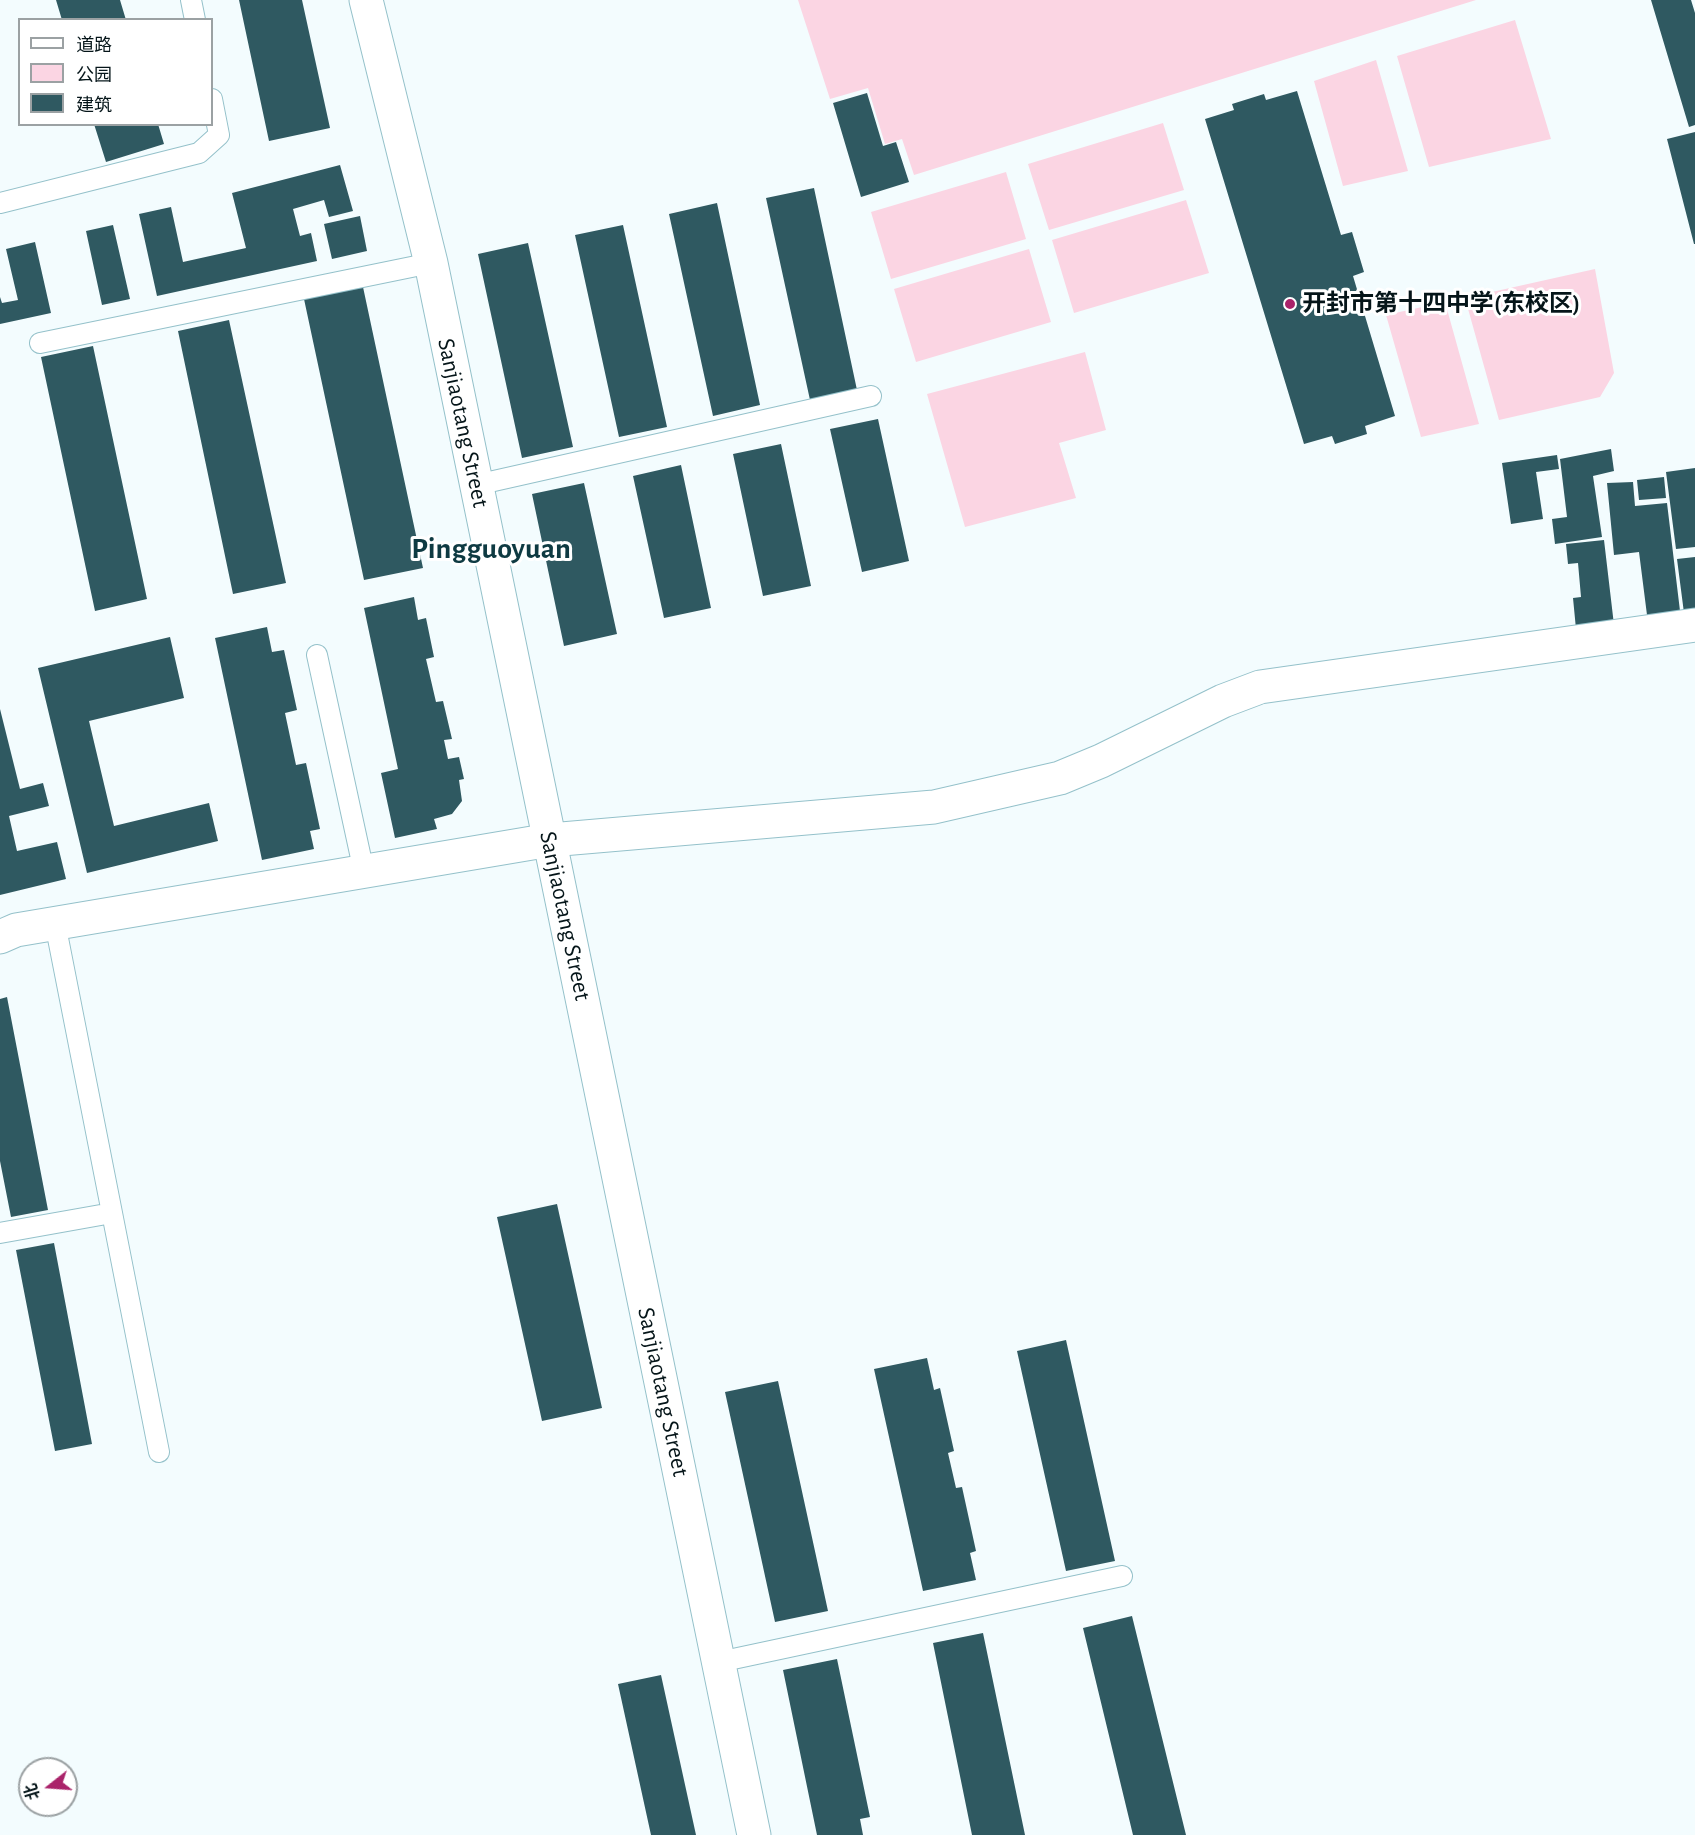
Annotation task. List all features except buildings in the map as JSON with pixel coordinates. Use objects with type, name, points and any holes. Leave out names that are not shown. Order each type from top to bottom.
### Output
[{"type":"street","name":"Sanjiaotang Street","points":[[366,0],[431,263],[754,1835]]},
{"type":"street","points":[[0,937],[16,930],[550,840],[933,807],[1060,778],[1101,761],[1223,701],[1260,687],[1695,626]]},
{"type":"lane","points":[[191,0],[195,18]]},
{"type":"lane","points":[[0,203],[200,153],[219,135],[213,104]]},
{"type":"lane","points":[[40,344],[431,263]]},
{"type":"lane","points":[[476,485],[871,396]]},
{"type":"lane","points":[[317,655],[364,872]]},
{"type":"lane","points":[[56,924],[159,1452]]},
{"type":"lane","points":[[0,1233],[112,1213]]},
{"type":"lane","points":[[719,1662],[1122,1576]]},
{"type":"green space","points":[[798,0],[1476,0],[914,175],[902,139],[885,144],[868,88],[830,99]]},
{"type":"green space","points":[[1515,20],[1551,139],[1429,167],[1397,56]]},
{"type":"green space","points":[[1376,60],[1408,171],[1343,186],[1314,81]]},
{"type":"green space","points":[[1163,123],[1184,190],[1049,230],[1028,164]]},
{"type":"green space","points":[[1006,172],[1026,239],[891,279],[871,212]]},
{"type":"green space","points":[[1186,200],[1209,273],[1074,313],[1052,240]]},
{"type":"green space","points":[[1029,249],[1051,322],[916,362],[894,289]]},
{"type":"green space","points":[[1595,269],[1614,373],[1600,397],[1499,420],[1465,298]]},
{"type":"green space","points":[[1445,302],[1479,424],[1421,437],[1386,315]]},
{"type":"green space","points":[[1085,352],[1106,430],[1059,443],[1076,498],[965,527],[927,394]]},
{"type":"place","name":"开封市第十四中学(东校区)","points":[[1290,304]]},
{"type":"district","name":"Pingguoyuan","points":[[491,549]]}]
